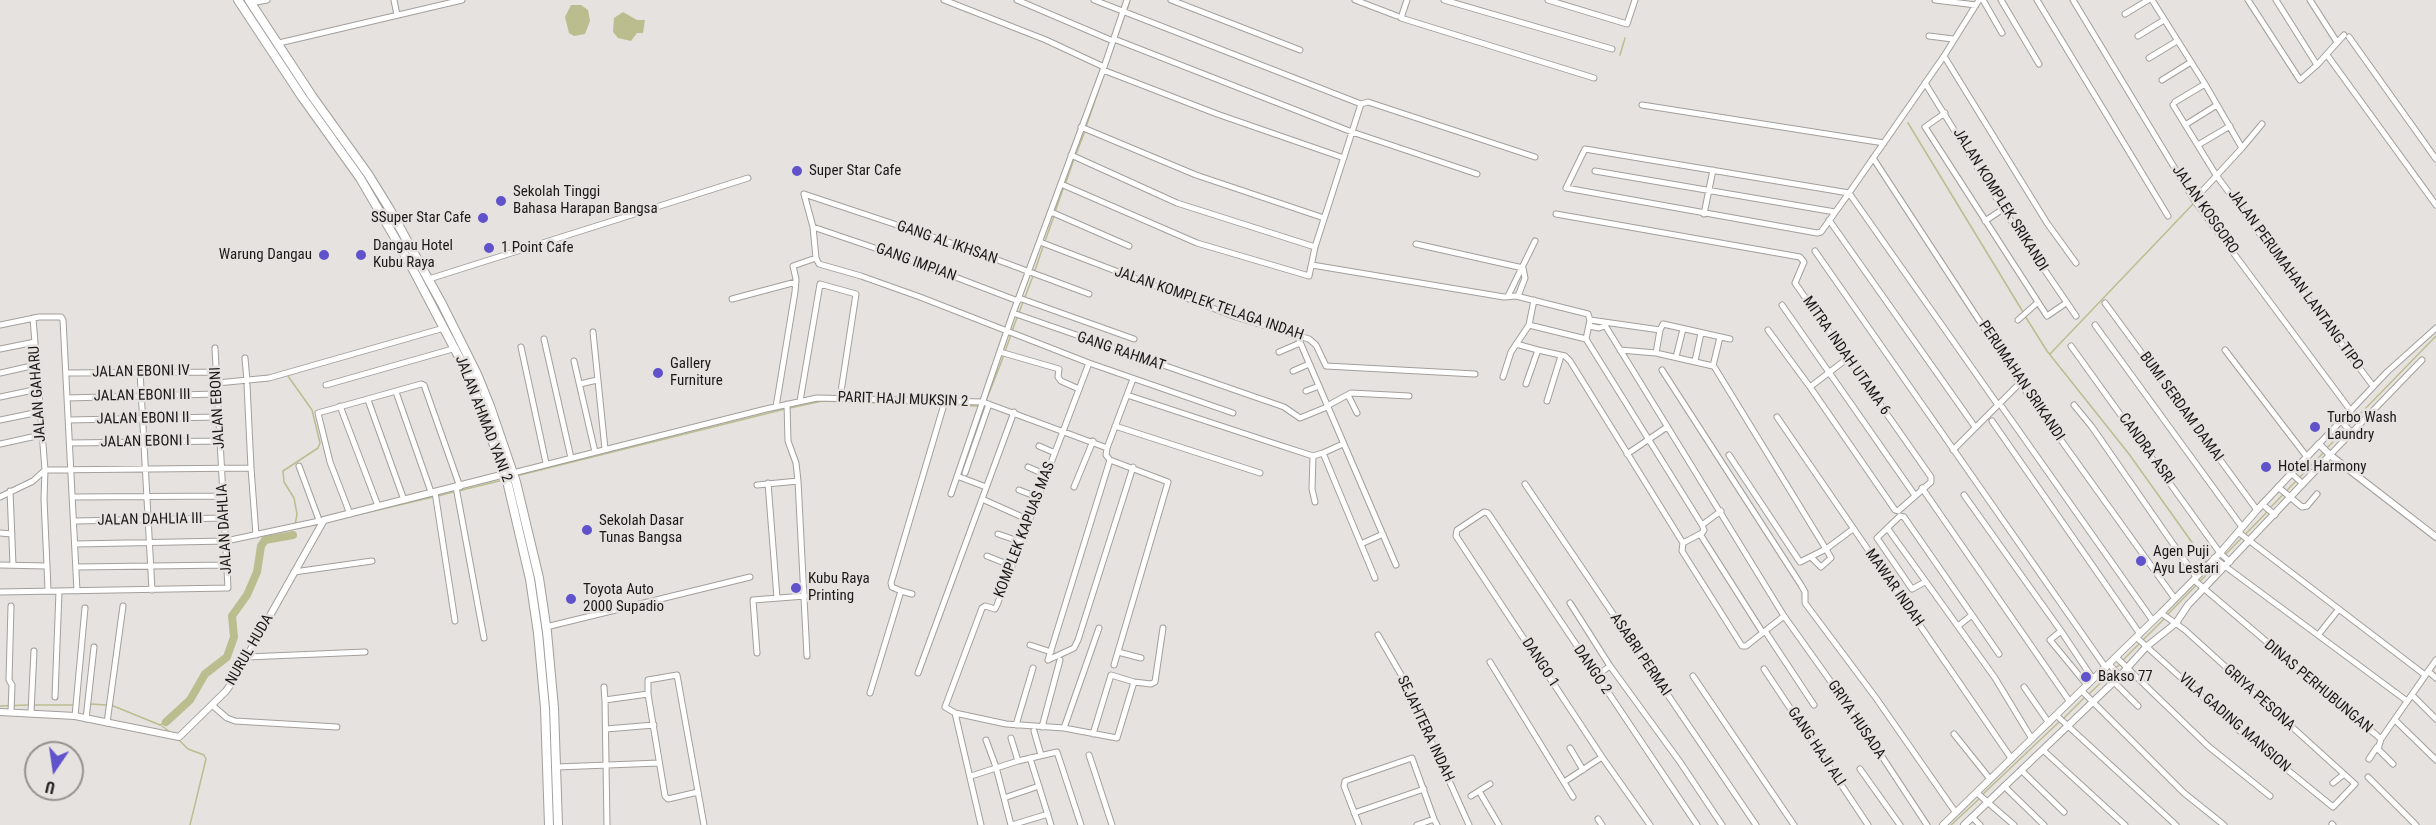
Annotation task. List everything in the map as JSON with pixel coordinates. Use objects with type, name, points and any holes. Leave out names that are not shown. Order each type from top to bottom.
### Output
[{"type":"highway","name":"JALAN AHMAD YANI 2","points":[[238,0],[360,178],[446,327],[471,380],[510,477],[537,625],[545,708],[549,825]]},
{"type":"highway","name":"JALAN AHMAD YANI 2","points":[[250,2],[312,96],[368,174],[429,279],[477,374],[534,551],[546,627],[557,767],[558,825]]},
{"type":"highway","points":[[260,34],[268,28]]},
{"type":"highway","points":[[265,42],[276,40]]},
{"type":"street","points":[[250,2],[267,0]]},
{"type":"street","points":[[394,0],[397,15]]},
{"type":"street","points":[[276,40],[462,0]]},
{"type":"street","points":[[944,0],[1046,40],[1104,68],[1217,114],[1344,158]]},
{"type":"street","points":[[1017,0],[1352,132],[1477,174]]},
{"type":"street","points":[[1094,0],[1361,104],[1368,102],[1535,157]]},
{"type":"street","name":"PARIT HAJI MUKSIN 2","points":[[510,477],[546,463],[800,401],[840,398],[986,403],[1003,353],[1013,313],[1043,243],[1051,212],[1127,0]]},
{"type":"street","points":[[1171,0],[1300,50]]},
{"type":"street","points":[[1355,0],[1396,16]]},
{"type":"street","points":[[1407,0],[1401,18],[1594,78]]},
{"type":"street","points":[[1443,0],[1612,50]]},
{"type":"street","points":[[1548,0],[1627,24],[1635,0]]},
{"type":"street","points":[[1935,0],[1979,2]]},
{"type":"street","points":[[2001,0],[2039,64]]},
{"type":"street","points":[[2037,0],[2168,216]]},
{"type":"street","name":"JALAN KOSGORO","points":[[2073,0],[2195,201],[2351,411]]},
{"type":"street","points":[[2125,14],[2150,0],[2205,84],[2242,148]]},
{"type":"street","points":[[2248,0],[2299,79],[2302,80],[2337,42],[2347,36],[2436,159]]},
{"type":"street","points":[[2276,0],[2317,65]]},
{"type":"street","points":[[2310,0],[2337,42]]},
{"type":"street","points":[[1979,2],[2002,33]]},
{"type":"street","points":[[1979,2],[1944,56],[1884,143],[1849,193],[1829,220],[1821,232],[1704,214],[1566,188],[1585,149],[1849,193],[2153,621]]},
{"type":"street","points":[[2138,36],[2164,20]]},
{"type":"street","points":[[1929,36],[1953,39]]},
{"type":"street","points":[[2149,58],[2177,41]]},
{"type":"street","points":[[2327,55],[2436,205]]},
{"type":"street","points":[[1944,56],[2047,223],[2076,263]]},
{"type":"street","points":[[2162,80],[2191,62]]},
{"type":"street","name":"JALAN KOMPLEK SRIKANDI","points":[[1925,83],[2003,209],[2076,316]]},
{"type":"street","name":"JALAN PERUMAHAN LANTANG TIPO","points":[[2205,84],[2174,104],[2185,124],[2217,176],[2373,386]]},
{"type":"street","points":[[1061,184],[1158,228],[1208,247],[1307,276],[1310,275],[1315,247],[1361,104]]},
{"type":"street","points":[[1642,105],[1884,143]]},
{"type":"street","points":[[2185,124],[2217,105]]},
{"type":"street","points":[[1945,113],[1925,128],[2047,316],[2066,303]]},
{"type":"street","points":[[2195,201],[2262,124]]},
{"type":"street","points":[[2198,145],[2230,126]]},
{"type":"street","points":[[1081,127],[1186,171],[1324,218]]},
{"type":"street","points":[[1071,155],[1183,205],[1315,247]]},
{"type":"street","name":"PERUMAHAN SRIKANDI","points":[[1873,158],[2020,383],[2178,597],[2188,604]]},
{"type":"street","points":[[1704,214],[1713,170]]},
{"type":"street","points":[[1595,171],[1835,212]]},
{"type":"street","points":[[429,279],[748,178]]},
{"type":"street","name":"GANG AL IKHSAN","points":[[813,227],[804,194],[1089,294]]},
{"type":"street","points":[[1985,221],[2003,209]]},
{"type":"street","points":[[1051,212],[1129,246]]},
{"type":"street","name":"MITRA INDAH UTAMA 6","points":[[1556,214],[1578,220],[1800,257],[1804,262],[1795,283],[1931,477],[1931,482],[1922,488]]},
{"type":"street","points":[[1829,220],[1975,427]]},
{"type":"street","points":[[813,227],[816,258],[819,264],[920,297],[1089,363],[1233,413]]},
{"type":"street","name":"GANG IMPIAN","points":[[813,227],[1134,339]]},
{"type":"street","points":[[1518,296],[1524,270],[1535,241]]},
{"type":"street","name":"JALAN KOMPLEK TELAGA INDAH","points":[[1043,243],[1236,317],[1297,335],[1314,343],[1323,363],[1328,367],[1475,374]]},
{"type":"street","points":[[1416,244],[1524,270]]},
{"type":"street","points":[[1815,251],[1953,450],[2109,667],[2119,675]]},
{"type":"street","points":[[776,407],[796,282],[794,265],[816,258]]},
{"type":"street","points":[[1312,265],[1518,296],[1588,314],[1590,323],[1586,339]]},
{"type":"street","points":[[1508,296],[1524,270]]},
{"type":"street","points":[[732,299],[796,282]]},
{"type":"street","points":[[800,401],[820,284],[856,294],[840,398]]},
{"type":"street","points":[[1503,377],[1509,357],[1529,325],[1534,300]]},
{"type":"street","points":[[2018,320],[2037,303]]},
{"type":"street","name":"BUMI SERDAM DAMAI","points":[[2105,303],[2257,510]]},
{"type":"street","name":"MITRA INDAH UTAMA 6","points":[[1782,305],[1914,494]]},
{"type":"street","name":"GANG RAHMAT","points":[[1013,313],[1284,407],[1300,418],[1348,395]]},
{"type":"street","points":[[0,325],[33,318],[63,319],[74,497],[77,591]]},
{"type":"street","name":"JALAN GAHARU","points":[[33,318],[45,470],[48,591]]},
{"type":"street","points":[[1590,323],[1660,330]]},
{"type":"street","name":"GRIYA HUSADA","points":[[1604,324],[1784,616],[1856,717],[1927,825]]},
{"type":"street","points":[[1656,353],[1660,330],[1664,324],[1730,339]]},
{"type":"street","points":[[1529,325],[1586,339],[1702,525],[1704,530],[1700,534],[1683,543]]},
{"type":"street","points":[[2095,325],[2249,542],[2338,610],[2436,680]]},
{"type":"street","points":[[217,383],[247,383],[446,327]]},
{"type":"street","points":[[1676,357],[1683,328]]},
{"type":"street","points":[[1964,825],[1985,802],[2114,682],[2145,646],[2175,621],[2211,580],[2223,562],[2222,554],[2257,510],[2293,475],[2373,386],[2436,328]]},
{"type":"street","points":[[1768,330],[1895,510],[1898,511],[1922,488],[2070,702]]},
{"type":"street","points":[[593,332],[605,449]]},
{"type":"street","points":[[1695,361],[1701,333]]},
{"type":"street","points":[[1297,335],[1396,565]]},
{"type":"street","points":[[1621,353],[1656,353],[1713,366],[1720,337]]},
{"type":"street","points":[[544,339],[571,458]]},
{"type":"street","points":[[0,350],[34,342]]},
{"type":"street","points":[[1279,352],[1300,343]]},
{"type":"street","points":[[1516,344],[1568,359],[1683,543],[1682,551],[1742,646],[1746,646],[1784,616]]},
{"type":"street","name":"CANDRA ASRI","points":[[2071,346],[2222,554],[2223,562],[2407,701]]},
{"type":"street","points":[[521,347],[546,463]]},
{"type":"street","name":"JALAN EBONI","points":[[215,348],[222,468]]},
{"type":"street","points":[[326,385],[456,348]]},
{"type":"street","points":[[1526,384],[1538,350]]},
{"type":"street","points":[[2225,350],[2307,457]]},
{"type":"street","points":[[1003,353],[1059,369],[1058,376],[1061,381],[1079,389]]},
{"type":"street","points":[[1547,401],[1561,356]]},
{"type":"street","points":[[245,358],[255,535]]},
{"type":"street","points":[[1810,387],[1848,358]]},
{"type":"street","points":[[1943,825],[2070,702],[2083,693],[2086,685],[2118,659],[2153,621],[2163,615],[2202,572],[2223,562],[2249,542],[2329,454],[2422,360]]},
{"type":"street","points":[[574,361],[595,452]]},
{"type":"street","name":"KOMPLEK KAPUAS MAS","points":[[956,712],[946,709],[946,705],[977,617],[985,606],[995,609],[1089,363]]},
{"type":"street","points":[[1293,371],[1309,364]]},
{"type":"street","points":[[0,373],[36,365]]},
{"type":"street","points":[[1714,368],[1831,559],[1823,567],[1819,567],[1812,558]]},
{"type":"street","points":[[1662,370],[1801,585],[1805,592],[1805,603],[1889,716],[1956,813]]},
{"type":"street","points":[[0,592],[152,591],[140,371]]},
{"type":"street","name":"JALAN EBONI IV","points":[[66,374],[140,371],[216,372]]},
{"type":"street","points":[[1114,665],[1168,482],[1110,460],[1106,455],[1133,379]]},
{"type":"street","points":[[580,384],[597,380]]},
{"type":"street","points":[[1953,450],[2000,406],[2020,383]]},
{"type":"street","points":[[350,514],[330,462],[318,413],[424,385],[458,487],[484,638]]},
{"type":"street","points":[[1306,392],[1319,386]]},
{"type":"street","points":[[0,397],[38,389]]},
{"type":"street","points":[[396,392],[433,492],[455,621]]},
{"type":"street","name":"JALAN EBONI III","points":[[68,398],[217,394]]},
{"type":"street","points":[[1127,395],[1313,456],[1343,444]]},
{"type":"street","points":[[1357,413],[1348,395],[1409,396]]},
{"type":"street","points":[[368,400],[404,500]]},
{"type":"street","points":[[912,594],[892,587],[891,583],[945,401]]},
{"type":"street","points":[[986,403],[1064,430],[1107,448]]},
{"type":"street","points":[[965,473],[986,403]]},
{"type":"street","points":[[951,494],[986,403]]},
{"type":"street","points":[[787,404],[788,441],[796,463],[798,481],[807,656]]},
{"type":"street","name":"DINAS PERHUBUNGAN","points":[[2074,405],[2098,436],[2195,580],[2203,588],[2380,739],[2395,720],[2436,760]]},
{"type":"street","points":[[340,406],[378,506]]},
{"type":"street","points":[[0,420],[39,412]]},
{"type":"street","points":[[918,674],[1014,412]]},
{"type":"street","name":"JALAN EBONI II","points":[[69,420],[218,417]]},
{"type":"street","name":"MAWAR INDAH","points":[[1777,417],[2011,758]]},
{"type":"street","name":"VILA GADING MANSION","points":[[1992,421],[2145,646],[2241,732],[2333,807],[2355,784]]},
{"type":"street","points":[[2342,422],[2351,432]]},
{"type":"street","points":[[1115,426],[1260,473]]},
{"type":"street","points":[[1627,454],[1667,427]]},
{"type":"street","points":[[0,444],[41,435]]},
{"type":"street","name":"JALAN EBONI I","points":[[70,442],[220,441]]},
{"type":"street","points":[[1074,487],[1093,441]]},
{"type":"street","points":[[2320,445],[2436,537]]},
{"type":"street","points":[[1039,446],[1055,453]]},
{"type":"street","points":[[1323,453],[1375,578]]},
{"type":"street","points":[[1729,455],[1800,562],[1812,558],[1853,529]]},
{"type":"street","points":[[1313,456],[1312,489],[1315,502]]},
{"type":"street","points":[[1110,460],[1048,660],[1074,648],[1078,640],[1133,467]]},
{"type":"street","points":[[299,466],[322,520]]},
{"type":"street","points":[[1028,467],[1046,475]]},
{"type":"street","name":"JALAN DAHLIA","points":[[152,591],[226,589],[229,587],[222,468]]},
{"type":"street","points":[[0,496],[33,481],[45,470],[251,468]]},
{"type":"street","points":[[2293,475],[2302,484]]},
{"type":"street","points":[[957,476],[986,487]]},
{"type":"street","points":[[76,544],[226,541],[350,514],[433,492],[510,477]]},
{"type":"street","points":[[757,485],[798,481]]},
{"type":"street","points":[[768,483],[777,598]]},
{"type":"street","name":"ASABRI PERMAI","points":[[1525,484],[1756,825]]},
{"type":"street","points":[[2280,488],[2300,506],[2305,507],[2317,494]]},
{"type":"street","points":[[1019,490],[1037,497]]},
{"type":"street","points":[[10,491],[13,565]]},
{"type":"street","points":[[1964,495],[2093,679]]},
{"type":"street","points":[[74,497],[223,496]]},
{"type":"street","points":[[982,500],[1029,520]]},
{"type":"street","points":[[2264,505],[2273,514]]},
{"type":"street","points":[[1702,525],[1721,511]]},
{"type":"street","name":"DANGO 1","points":[[1488,513],[1484,512],[1457,530],[1456,536],[1602,757],[1650,825]]},
{"type":"street","name":"DANGO 2","points":[[1488,513],[1697,825]]},
{"type":"street","points":[[1925,582],[1914,590],[1911,588],[1877,538],[1900,516],[1903,517],[1999,654]]},
{"type":"street","name":"JALAN DAHLIA III","points":[[75,521],[225,518]]},
{"type":"street","name":"NURUL HUDA","points":[[0,712],[11,708],[76,713],[86,719],[175,736],[182,735],[229,687],[322,520]]},
{"type":"street","points":[[1888,529],[1995,678],[2032,739]]},
{"type":"street","points":[[0,533],[12,534]]},
{"type":"street","points":[[998,534],[1021,542]]},
{"type":"street","points":[[1361,544],[1383,534]]},
{"type":"street","points":[[1700,534],[1815,705]]},
{"type":"street","points":[[987,556],[1012,566]]},
{"type":"street","points":[[294,572],[372,561]]},
{"type":"street","points":[[0,565],[47,566]]},
{"type":"street","points":[[77,567],[227,565]]},
{"type":"street","points":[[2202,572],[2211,580]]},
{"type":"street","points":[[546,627],[750,577]]},
{"type":"street","points":[[2189,587],[2197,595]]},
{"type":"street","points":[[55,697],[59,591]]},
{"type":"street","points":[[870,693],[901,591]]},
{"type":"street","points":[[757,653],[753,600],[804,596]]},
{"type":"street","points":[[1570,603],[1610,666],[1722,825]]},
{"type":"street","points":[[11,606],[9,680],[12,685],[11,708]]},
{"type":"street","points":[[107,723],[123,606]]},
{"type":"street","points":[[76,713],[85,608]]},
{"type":"street","points":[[2319,634],[2338,610]]},
{"type":"street","points":[[1958,626],[1972,615]]},
{"type":"street","name":"GRIYA PESONA","points":[[2163,615],[2175,621],[2355,784]]},
{"type":"street","points":[[1064,728],[1099,628]]},
{"type":"street","points":[[1093,734],[1111,675],[1134,682],[1151,684],[1155,682],[1163,628]]},
{"type":"street","points":[[2061,631],[2050,640],[2086,685]]},
{"type":"street","name":"SEJAHTERA INDAH","points":[[1378,635],[1403,678],[1469,825]]},
{"type":"street","points":[[1030,645],[1051,652]]},
{"type":"street","points":[[86,719],[94,647]]},
{"type":"street","points":[[31,709],[34,651]]},
{"type":"street","points":[[247,657],[364,652]]},
{"type":"street","points":[[1118,652],[1141,658]]},
{"type":"street","points":[[2118,659],[2208,746],[2270,796]]},
{"type":"street","points":[[1042,727],[1060,660]]},
{"type":"street","points":[[2395,720],[2436,660]]},
{"type":"street","points":[[1490,662],[1573,797]]},
{"type":"street","points":[[1596,676],[1610,666]]},
{"type":"street","points":[[1016,725],[1033,668]]},
{"type":"street","name":"GANG HAJI ALI","points":[[1764,669],[1868,825]]},
{"type":"street","points":[[698,792],[666,798],[648,694],[648,680],[677,675],[704,825]]},
{"type":"street","points":[[1693,676],[1794,825]]},
{"type":"street","points":[[981,825],[971,776],[962,748],[956,712],[1016,725],[1064,728],[1118,738],[1134,682]]},
{"type":"street","points":[[2114,682],[2138,706]]},
{"type":"street","points":[[604,687],[607,825]]},
{"type":"street","points":[[2024,687],[2049,723]]},
{"type":"street","points":[[2083,693],[2184,793],[2224,825]]},
{"type":"street","points":[[605,703],[607,699],[648,694]]},
{"type":"street","points":[[2412,695],[2436,719]]},
{"type":"street","points":[[212,705],[235,722],[337,727]]},
{"type":"street","points":[[2057,717],[2176,825]]},
{"type":"street","points":[[606,729],[654,725]]},
{"type":"street","points":[[1034,731],[1041,755]]},
{"type":"street","points":[[1954,734],[1990,779]]},
{"type":"street","points":[[1011,738],[1018,761]]},
{"type":"street","points":[[2369,759],[2380,739]]},
{"type":"street","points":[[986,740],[1012,825],[1048,814]]},
{"type":"street","points":[[2377,747],[2393,764]]},
{"type":"street","points":[[1570,748],[1583,770]]},
{"type":"street","points":[[2043,750],[2125,825]]},
{"type":"street","points":[[971,776],[996,767],[1058,752],[1081,825]]},
{"type":"street","points":[[1089,755],[1112,825]]},
{"type":"street","points":[[1564,782],[1602,757]]},
{"type":"street","points":[[1030,758],[1052,825]]},
{"type":"street","points":[[1359,825],[1344,786],[1347,780],[1412,759],[1436,822],[1417,825]]},
{"type":"street","points":[[557,767],[660,763]]},
{"type":"street","points":[[1860,769],[1900,825]]},
{"type":"street","points":[[2021,770],[2064,812]]},
{"type":"street","points":[[2333,783],[2344,774]]},
{"type":"street","points":[[2368,777],[2416,825]]},
{"type":"street","points":[[1471,796],[1491,784]]},
{"type":"street","points":[[1004,798],[1039,786]]},
{"type":"street","points":[[2004,786],[2044,825]]},
{"type":"street","points":[[1354,813],[1424,789]]},
{"type":"street","points":[[1479,791],[1499,825]]},
{"type":"street","points":[[1977,794],[2014,825]]},
{"type":"street","points":[[1972,817],[1980,825]]},
{"type":"shaded area","points":[[571,5],[581,5],[588,10],[590,21],[585,34],[574,36],[569,33],[565,17]]},
{"type":"shaded area","points":[[623,12],[637,20],[645,20],[643,33],[637,33],[631,41],[618,38],[613,32],[614,18]]},
{"type":"waterway","points":[[1127,10],[1130,0]]},
{"type":"waterway","points":[[1620,55],[1625,38]]},
{"type":"waterway","points":[[1086,127],[1102,80]]},
{"type":"waterway","points":[[1908,123],[2023,312]]},
{"type":"waterway","points":[[1076,154],[1085,131]]},
{"type":"waterway","points":[[1066,182],[1074,159]]},
{"type":"waterway","points":[[1055,212],[1063,189]]},
{"type":"waterway","points":[[2050,354],[2194,203]]},
{"type":"waterway","points":[[1045,241],[1054,216]]},
{"type":"waterway","points":[[1035,270],[1043,247]]},
{"type":"waterway","points":[[1025,297],[1033,276]]},
{"type":"waterway","points":[[1012,331],[1023,302]]},
{"type":"waterway","points":[[2025,316],[2047,351],[2129,454],[2206,562]]},
{"type":"waterway","points":[[1005,351],[1011,335]]},
{"type":"waterway","points":[[2327,448],[2436,336]]},
{"type":"waterway","points":[[986,401],[1004,355]]},
{"type":"waterway","points":[[288,376],[312,410],[320,443],[318,448],[283,471],[284,482],[294,498],[297,514],[295,525]]},
{"type":"waterway","points":[[790,408],[822,401],[940,405]]},
{"type":"waterway","points":[[945,405],[979,406]]},
{"type":"waterway","points":[[516,476],[785,409]]},
{"type":"waterway","points":[[2300,477],[2324,452]]},
{"type":"waterway","points":[[458,491],[503,480]]},
{"type":"waterway","points":[[2271,507],[2297,480]]},
{"type":"waterway","points":[[438,496],[453,492]]},
{"type":"waterway","points":[[327,522],[433,497]]},
{"type":"waterway","points":[[2225,555],[2268,511]]},
{"type":"waterway","points":[[294,529],[319,524]]},
{"type":"waterway","points":[[166,722],[190,700],[205,674],[227,657],[234,637],[232,616],[247,595],[257,572],[261,546],[265,540],[293,535]]},
{"type":"waterway","points":[[2167,615],[2218,563]]},
{"type":"waterway","points":[[2123,660],[2164,619]]},
{"type":"waterway","points":[[2089,694],[2120,664]]},
{"type":"waterway","points":[[2063,719],[2085,697]]},
{"type":"waterway","points":[[90,704],[107,705]]},
{"type":"waterway","points":[[0,706],[29,705]]},
{"type":"waterway","points":[[33,705],[74,705]]},
{"type":"waterway","points":[[111,705],[160,725],[166,722]]},
{"type":"waterway","points":[[1982,795],[2059,722]]},
{"type":"waterway","points":[[162,726],[170,732]]},
{"type":"waterway","points":[[178,739],[188,749],[204,755],[206,759],[190,825]]},
{"type":"waterway","points":[[1951,825],[1979,799]]},
{"type":"place","name":"Super Star Cafe","points":[[797,171]]},
{"type":"place","name":"Sekolah Tinggi Bahasa Harapan Bangsa","points":[[501,201]]},
{"type":"place","name":"SSuper Star Cafe","points":[[483,218]]},
{"type":"place","name":"1 Point Cafe","points":[[489,248]]},
{"type":"place","name":"Warung Dangau","points":[[324,255]]},
{"type":"place","name":"Dangau Hotel Kubu Raya","points":[[361,255]]},
{"type":"place","name":"Gallery Furniture","points":[[658,373]]},
{"type":"place","name":"Turbo Wash Laundry","points":[[2315,427]]},
{"type":"place","name":"Hotel Harmony","points":[[2266,467]]},
{"type":"place","name":"Sekolah Dasar Tunas Bangsa","points":[[587,530]]},
{"type":"place","name":"Agen Puji Ayu Lestari","points":[[2141,561]]},
{"type":"place","name":"Kubu Raya Printing","points":[[796,588]]},
{"type":"place","name":"Toyota Auto 2000 Supadio","points":[[571,599]]},
{"type":"place","name":"Bakso 77","points":[[2086,677]]}]
